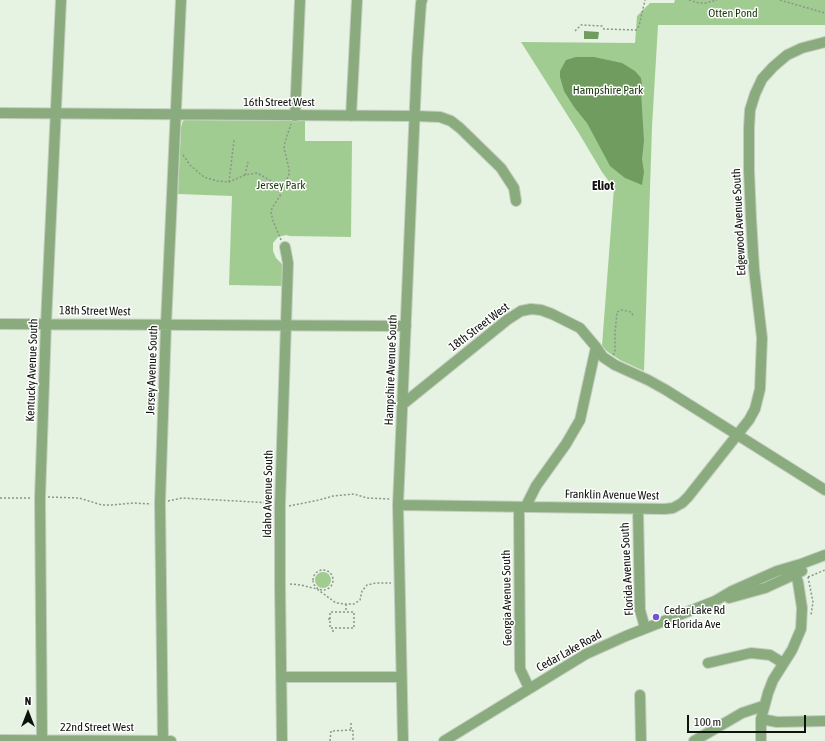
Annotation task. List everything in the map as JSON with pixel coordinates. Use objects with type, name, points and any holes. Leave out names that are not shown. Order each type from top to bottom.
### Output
[{"type":"street","name":"Kentucky Avenue South","points":[[42,741],[40,498],[46,324],[61,0]]},
{"type":"street","name":"Jersey Avenue South","points":[[163,741],[160,503],[166,325],[181,0]]},
{"type":"street","points":[[294,116],[300,0]]},
{"type":"street","points":[[351,116],[357,0]]},
{"type":"street","name":"Hampshire Avenue South","points":[[403,741],[398,505],[420,3],[422,0]]},
{"type":"street","name":"Edgewood Avenue South","points":[[738,435],[755,409],[760,389],[762,359],[762,338],[750,218],[750,110],[762,79],[786,55],[802,48],[825,42]]},
{"type":"street","name":"16th Street West","points":[[0,113],[415,116],[440,118],[451,121],[460,128],[501,168],[514,188],[516,201]]},
{"type":"street","name":"Idaho Avenue South","points":[[282,741],[280,505],[288,263],[285,247]]},
{"type":"street","name":"18th Street West","points":[[403,404],[506,320],[521,311],[531,309],[541,310],[552,314],[580,328],[596,346],[603,357],[615,365],[666,390],[738,435]]},
{"type":"street","name":"18th Street West","points":[[0,324],[406,326]]},
{"type":"street","name":"Georgia Avenue South","points":[[530,688],[520,669],[522,507],[566,444],[580,420],[596,346]]},
{"type":"street","points":[[738,435],[825,490]]},
{"type":"street","name":"Franklin Avenue West","points":[[398,505],[638,509],[673,508],[682,503],[738,435]]},
{"type":"street","name":"Florida Avenue South","points":[[638,509],[640,610],[645,628]]},
{"type":"street","name":"Cedar Lake Road","points":[[794,570],[825,555]]},
{"type":"street","name":"Cedar Lake Road","points":[[444,741],[586,654],[645,628],[715,601],[738,588],[777,571],[794,570],[825,561]]},
{"type":"street","points":[[761,741],[761,719],[763,706],[773,680],[792,650],[801,629],[802,622],[798,582],[794,570]]},
{"type":"street","points":[[708,663],[751,653],[770,655],[783,663]]},
{"type":"street","points":[[281,677],[401,677]]},
{"type":"street","points":[[640,695],[642,741]]},
{"type":"street","points":[[694,741],[742,713],[763,706]]},
{"type":"street","points":[[761,719],[777,722],[825,721]]},
{"type":"street","name":"22nd Street West","points":[[0,740],[171,741]]},
{"type":"path","points":[[575,31],[581,25],[602,26],[604,29],[636,30],[639,26],[645,0]]},
{"type":"path","points":[[689,0],[699,3],[717,0]]},
{"type":"path","points":[[780,0],[825,13]]},
{"type":"path","points":[[285,247],[275,228],[271,216],[272,208],[280,196],[282,187],[285,184],[289,174],[284,148],[294,116]]},
{"type":"path","points":[[229,182],[234,140]]},
{"type":"path","points":[[174,151],[182,154],[190,165],[204,177],[217,181],[229,182],[257,172],[282,187]]},
{"type":"path","points":[[246,175],[248,162]]},
{"type":"path","points":[[609,361],[615,352],[614,339],[617,312],[622,310],[631,312],[634,316]]},
{"type":"path","points":[[286,506],[300,505],[333,496],[354,494],[368,498],[393,499],[398,505]]},
{"type":"path","points":[[46,497],[79,498],[111,505],[134,503],[154,505]]},
{"type":"path","points":[[0,498],[35,498]]},
{"type":"path","points":[[165,502],[182,498],[274,503]]},
{"type":"path","points":[[808,577],[825,570]]},
{"type":"path","points":[[290,584],[302,585],[317,589],[326,590],[332,586],[333,579],[328,571],[318,571],[313,576],[313,582],[317,589],[336,603],[354,604],[360,600],[362,591],[367,585],[376,583],[391,583]]},
{"type":"path","points":[[346,604],[346,612]]},
{"type":"path","points":[[330,612],[346,612],[354,612],[354,628],[330,628],[330,612]]},
{"type":"path","points":[[333,628],[333,633]]},
{"type":"path","points":[[351,723],[353,741]]},
{"type":"path","points":[[330,741],[331,731],[351,730]]},
{"type":"green space","name":"Hampshire Park","points":[[675,0],[825,0],[825,25],[658,25],[652,127],[644,371],[620,360],[602,346],[614,188],[602,172],[521,42],[635,43],[637,16],[650,3],[674,3]]},
{"type":"green space","name":"Jersey Park","points":[[183,121],[305,121],[305,141],[352,141],[351,237],[286,235],[278,237],[273,243],[273,251],[276,258],[282,264],[282,286],[229,285],[232,196],[178,194],[181,127]]},
{"type":"green space","points":[[320,572],[326,572],[331,577],[329,586],[326,588],[320,588],[315,583],[315,577]]},
{"type":"shaded area","points":[[584,31],[599,32],[598,39],[584,39]]},
{"type":"shaded area","points":[[576,57],[594,57],[622,63],[635,71],[641,78],[644,141],[642,159],[644,172],[642,185],[625,178],[610,166],[587,123],[574,107],[564,91],[560,71],[566,60]]},
{"type":"place","name":"Cedar Lake Rd & Florida Ave","points":[[656,617]]},
{"type":"district","name":"Eliot","points":[[603,186]]},
{"type":"park label","name":"Otten Pond","points":[[733,13]]}]
